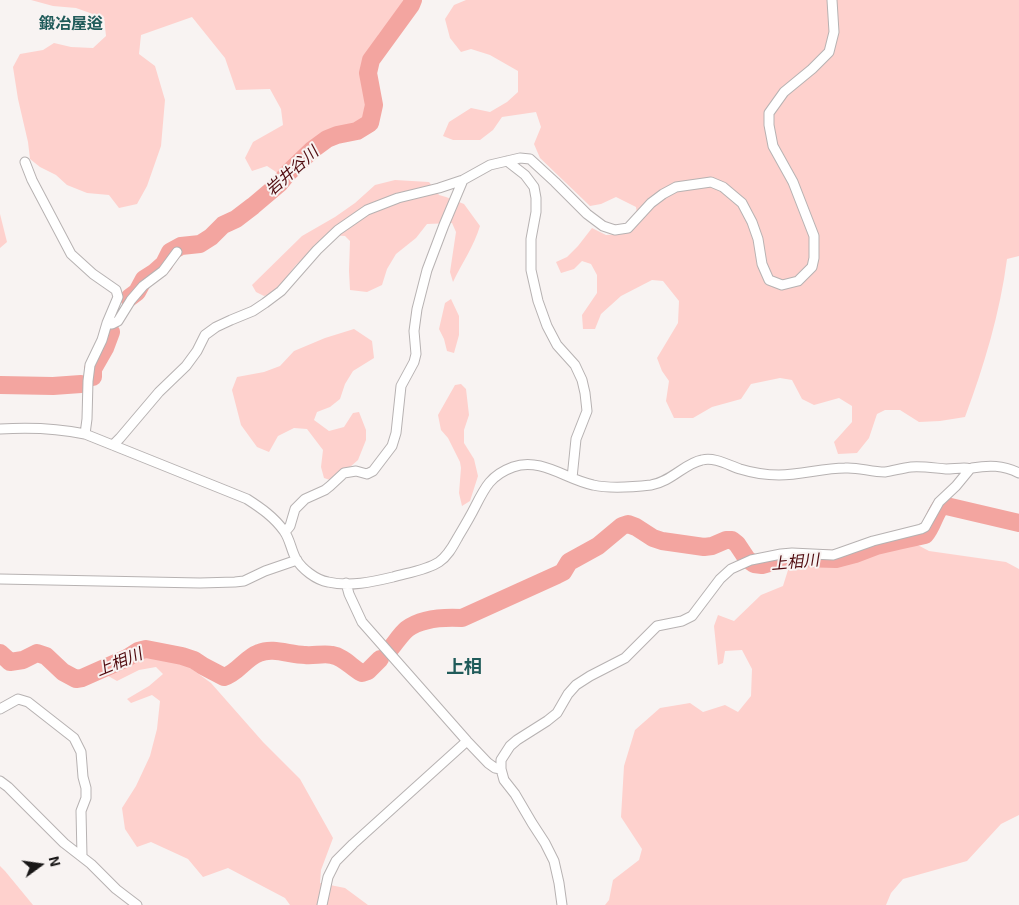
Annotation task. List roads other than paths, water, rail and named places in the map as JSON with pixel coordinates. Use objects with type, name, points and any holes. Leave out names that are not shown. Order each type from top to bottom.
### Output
[{"type":"street","points":[[113,444],[159,392],[186,366],[205,335],[216,327],[253,311],[276,295],[338,230],[367,210],[398,198],[463,180],[490,165],[520,158],[530,159],[587,214],[603,226],[615,230],[628,228],[651,203],[676,187],[711,182],[723,187],[742,203],[758,239],[762,264],[769,280],[782,285],[798,281],[812,268],[814,236],[793,182],[773,146],[769,126],[769,112],[784,92],[812,69],[828,52],[834,32],[832,0]]},
{"type":"street","points":[[507,161],[525,175],[534,186],[536,212],[531,239],[532,270],[538,301],[547,326],[557,345],[574,365],[582,380],[585,393],[587,411],[576,438],[572,478]]},
{"type":"street","points":[[25,162],[32,180],[71,254],[93,274],[116,290],[118,297],[102,340],[90,365],[85,434]]},
{"type":"street","points":[[285,532],[290,526],[294,508],[305,499],[325,490],[344,473],[356,471],[367,474],[373,471],[392,446],[396,433],[401,386],[414,362],[416,354],[414,331],[417,309],[425,278],[463,180]]},
{"type":"street","points":[[107,324],[118,321],[131,300],[143,286],[163,271],[177,252]]},
{"type":"street","points":[[0,429],[50,428],[85,434],[248,499],[269,514],[285,532],[297,560],[315,578],[328,582],[365,584],[429,567],[440,562],[450,551],[489,481],[501,472],[516,466],[530,464],[592,485],[604,487],[654,484],[667,479],[702,459],[717,460],[757,473],[777,475],[837,468],[883,472],[910,467],[970,469],[978,466],[994,465],[1019,473]]},
{"type":"street","points":[[562,905],[559,883],[551,855],[515,794],[504,780],[501,760],[510,746],[557,713],[568,694],[576,685],[625,658],[657,626],[692,616],[720,579],[731,570],[762,557],[792,553],[832,555],[873,541],[921,529],[925,527],[939,502],[970,469]]},
{"type":"street","points":[[0,579],[235,582],[244,581],[265,571],[297,560]]},
{"type":"street","points":[[346,583],[362,622],[467,741],[488,763],[495,768],[501,769]]},
{"type":"street","points":[[0,709],[18,699],[28,702],[74,738],[81,752],[86,788],[86,798],[81,811],[82,856]]},
{"type":"street","points":[[322,905],[328,877],[336,862],[353,844],[467,741]]},
{"type":"street","points":[[0,781],[64,842],[91,864],[116,890],[137,905]]},
{"type":"waterway","name":"岩井谷川","points":[[129,298],[137,292],[144,279],[164,264],[170,252],[181,246],[200,244],[211,237],[223,225],[236,219],[253,206],[279,184],[312,150],[327,139],[357,131],[370,123],[374,105],[368,73],[371,60],[413,0]]},
{"type":"waterway","name":"岩井谷川","points":[[93,377],[93,369],[105,348],[111,332]]},
{"type":"waterway","name":"岩井谷川","points":[[0,385],[53,386],[81,384]]},
{"type":"waterway","name":"上相川","points":[[391,648],[407,629],[419,622],[433,619],[462,618],[563,572],[569,562],[598,546],[622,526],[628,524],[662,541],[704,547],[732,540],[747,559],[754,564],[762,565],[780,560],[800,558],[836,559],[876,546],[925,535],[942,505],[1019,523]]},
{"type":"waterway","name":"上相川","points":[[0,653],[10,662],[23,660],[37,653],[46,656],[63,672],[76,679],[146,649],[194,660],[224,677],[254,655],[264,651],[299,655],[332,655],[340,658],[362,673],[368,671],[380,659]]},
{"type":"district","name":"鍛冶屋逧","points":[[71,24]]},
{"type":"district","name":"上相","points":[[464,667]]}]
